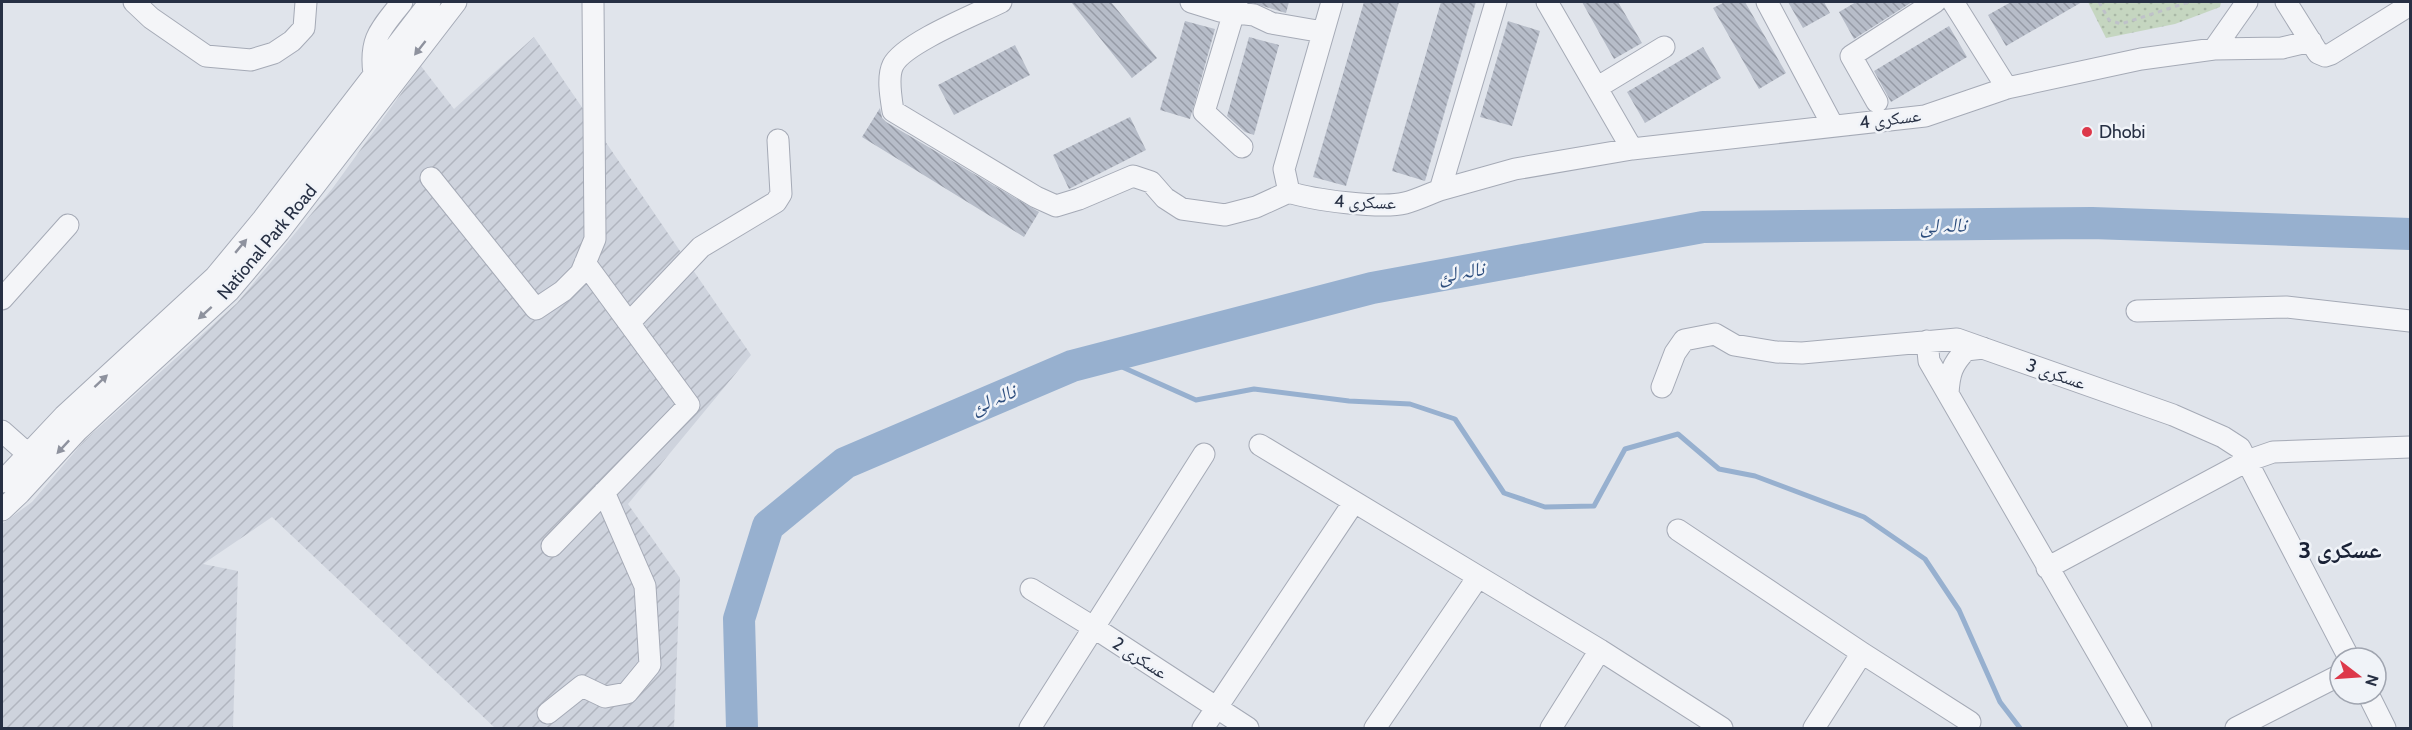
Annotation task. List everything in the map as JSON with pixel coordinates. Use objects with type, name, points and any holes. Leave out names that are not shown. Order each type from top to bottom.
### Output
[{"type":"street","points":[[134,2],[151,18],[206,56],[251,60],[274,53],[292,41],[304,28],[306,2]]},
{"type":"street","name":"National Park Road","points":[[2,510],[64,416],[215,277],[264,219],[430,2]]},
{"type":"street","name":"National Park Road","points":[[2,482],[36,461],[78,430],[229,291],[279,232],[456,2]]},
{"type":"street","points":[[431,178],[536,309],[563,291],[582,273],[595,239],[593,2]]},
{"type":"street","points":[[1001,2],[908,48],[893,65],[891,90],[893,111],[1036,197],[1056,206],[1079,199],[1133,176],[1151,182],[1166,198],[1182,209],[1225,215],[1256,207],[1289,192],[1284,169],[1332,2]]},
{"type":"street","points":[[1191,2],[1220,11],[1236,6],[1271,23],[1323,32]]},
{"type":"street","points":[[1440,190],[1496,2]]},
{"type":"street","points":[[1547,2],[1632,148]]},
{"type":"street","points":[[1767,2],[1833,126]]},
{"type":"street","points":[[2214,49],[2247,2]]},
{"type":"street","points":[[2286,2],[2318,54],[2325,56],[2410,5]]},
{"type":"street","points":[[1877,102],[1851,56],[1952,3],[2007,88]]},
{"type":"street","points":[[374,74],[373,44],[395,4]]},
{"type":"street","points":[[1236,6],[1204,112],[1242,147]]},
{"type":"street","name":"عسکری 4","points":[[1289,192],[1306,198],[1366,204],[1403,204],[1440,190],[1515,169],[1632,148],[1925,116],[2007,88],[2140,59],[2214,49],[2282,48],[2311,41]]},
{"type":"street","points":[[1598,87],[1664,47]]},
{"type":"street","points":[[629,323],[701,247],[776,202],[781,194],[778,140]]},
{"type":"street","points":[[2,299],[68,225]]},
{"type":"street","points":[[552,546],[689,405],[585,264]]},
{"type":"street","points":[[2137,311],[2286,307],[2410,321]]},
{"type":"street","name":"عسکری 3","points":[[1662,387],[1675,353],[1684,340],[1715,334],[1734,345],[1776,352],[1802,353],[1958,339],[2183,419],[2223,437],[2240,448],[2343,646]]},
{"type":"street","points":[[1927,341],[1929,361],[2141,729]]},
{"type":"street","points":[[1948,394],[1949,375],[1954,363],[1966,350],[1983,348]]},
{"type":"street","points":[[2,431],[36,461]]},
{"type":"street","points":[[1260,445],[1600,650],[1722,729]]},
{"type":"street","points":[[2047,568],[2247,461],[2273,452],[2410,447]]},
{"type":"street","points":[[1030,729],[1204,454]]},
{"type":"street","points":[[548,713],[582,686],[605,697],[627,693],[650,665],[645,586],[604,492]]},
{"type":"street","points":[[1203,729],[1354,502]]},
{"type":"street","points":[[1678,530],[1970,722]]},
{"type":"street","points":[[1376,729],[1478,577]]},
{"type":"street","name":"عسکری 2","points":[[1031,589],[1248,729]]},
{"type":"street","points":[[1551,729],[1600,650]]},
{"type":"street","points":[[1814,729],[1862,653]]},
{"type":"street","points":[[2236,729],[2328,681]]},
{"type":"street","points":[[2374,706],[2385,729]]},
{"type":"path","points":[[2100,2],[2109,20],[2121,24],[2189,2]]},
{"type":"shaded area","points":[[534,37],[751,355],[628,504],[680,578],[674,728],[495,728],[272,517],[203,564],[238,571],[233,728],[2,728],[2,524],[32,502],[84,441],[237,303],[332,189],[421,66],[454,109]]},
{"type":"green space","points":[[2088,2],[2221,2],[2220,7],[2175,24],[2106,38]]},
{"type":"building","points":[[1071,2],[1111,2],[1157,58],[1132,78]]},
{"type":"building","points":[[1249,2],[1289,2],[1286,13]]},
{"type":"building","points":[[1364,2],[1399,2],[1346,186],[1313,177]]},
{"type":"building","points":[[1441,2],[1476,2],[1425,181],[1392,171]]},
{"type":"building","points":[[1582,2],[1618,2],[1642,43],[1614,59]]},
{"type":"building","points":[[1725,2],[1745,2],[1786,73],[1759,89],[1713,8]]},
{"type":"building","points":[[1788,2],[1824,2],[1830,13],[1803,28]]},
{"type":"building","points":[[1856,2],[1912,2],[1854,39],[1839,12]]},
{"type":"building","points":[[2011,2],[2082,2],[2006,46],[1988,15]]},
{"type":"building","points":[[1185,21],[1215,29],[1190,119],[1160,110]]},
{"type":"building","points":[[1508,21],[1540,31],[1512,126],[1480,117]]},
{"type":"building","points":[[1949,26],[1967,57],[1891,102],[1874,71]]},
{"type":"building","points":[[1249,37],[1279,45],[1254,135],[1245,132],[1227,116]]},
{"type":"building","points":[[1015,45],[1030,75],[954,115],[938,85]]},
{"type":"building","points":[[1703,47],[1721,78],[1645,123],[1627,92]]},
{"type":"building","points":[[880,108],[882,118],[886,122],[1039,212],[1024,237],[862,137]]},
{"type":"building","points":[[1130,117],[1146,150],[1069,189],[1053,155]]},
{"type":"waterway","name":"نالہ لئ","points":[[742,728],[739,619],[768,526],[845,463],[1072,366],[1372,288],[1703,227],[2092,223],[2410,234]]},
{"type":"waterway","points":[[1102,358],[1196,400],[1254,389],[1349,401],[1410,404],[1455,419],[1504,493],[1545,507],[1594,506],[1625,449],[1678,434],[1719,469],[1755,476],[1864,517],[1925,559],[1959,610],[2000,702],[2020,728]]},
{"type":"place","name":"Dhobi","points":[[2087,132]]},
{"type":"district","name":"عسکری 3","points":[[2340,549]]}]
